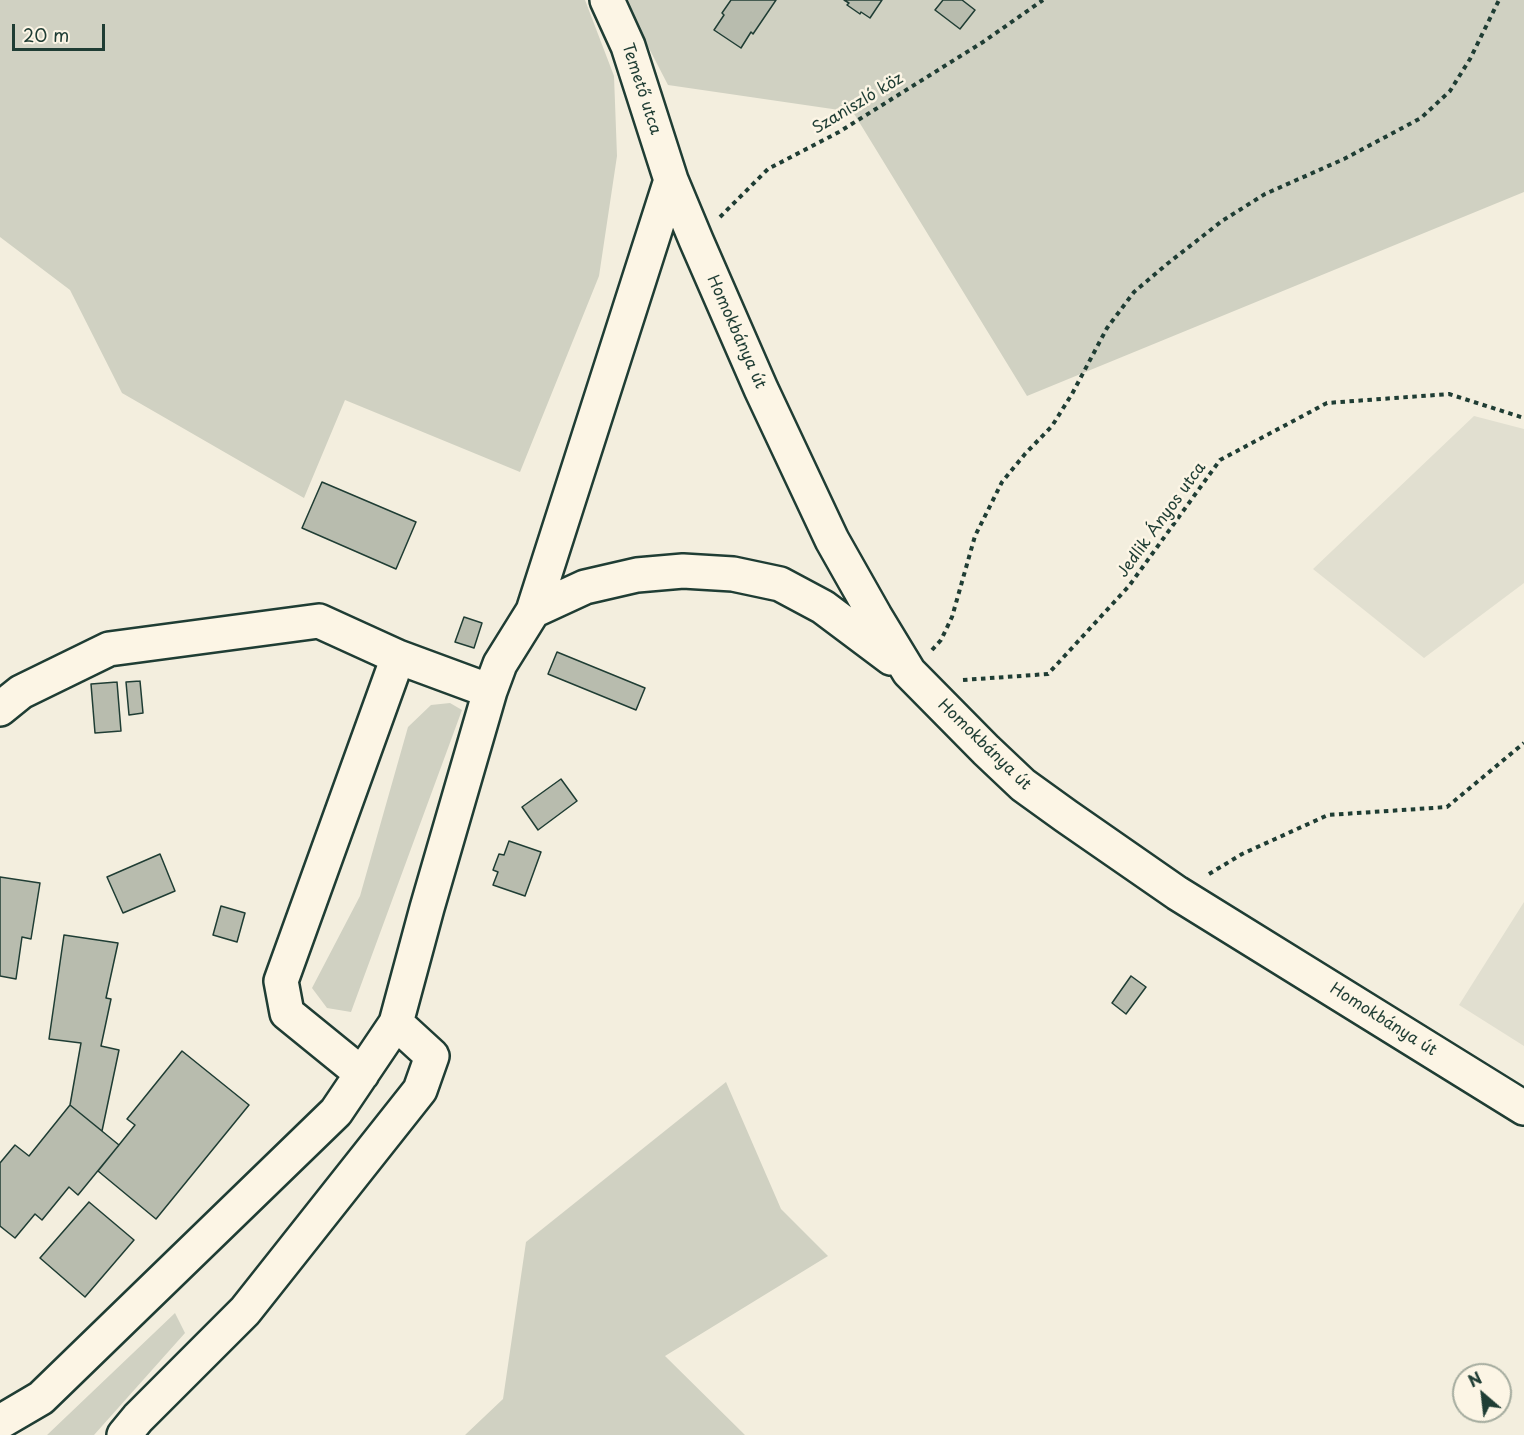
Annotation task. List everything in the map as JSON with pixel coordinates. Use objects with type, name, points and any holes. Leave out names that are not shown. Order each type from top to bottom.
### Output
[{"type":"street","name":"Temető utca","points":[[607,0],[628,46],[672,180]]},
{"type":"street","name":"Homokbánya út","points":[[672,180],[761,389],[832,540],[874,616],[909,672],[1023,785],[1177,893],[1524,1108]]},
{"type":"street","points":[[0,1422],[41,1398],[336,1112],[396,1023],[490,691],[500,664],[533,611],[672,180]]},
{"type":"street","points":[[533,611],[585,587],[637,575],[683,571],[733,573],[780,584],[823,607],[909,672]]},
{"type":"street","points":[[0,709],[21,692],[109,648],[319,621],[398,657],[490,691]]},
{"type":"street","points":[[362,1074],[287,1013],[281,981],[398,657]]},
{"type":"street","points":[[124,1435],[138,1418],[245,1311],[420,1090],[432,1056],[396,1023]]},
{"type":"path","name":"Szaniszló köz","points":[[696,240],[768,169],[839,132],[983,42],[1042,0]]},
{"type":"path","points":[[909,672],[941,640],[945,632],[952,616],[975,536],[1002,482],[1052,426],[1107,328],[1134,292],[1222,221],[1265,194],[1344,159],[1421,118],[1450,91],[1470,59],[1499,0]]},
{"type":"path","name":"Jedlik Ányos utca","points":[[957,680],[1048,674],[1129,586],[1220,460],[1327,404],[1449,394],[1524,418]]},
{"type":"path","points":[[1177,893],[1242,854],[1328,815],[1447,807],[1524,743]]},
{"type":"shaded area","points":[[0,0],[585,0],[614,76],[617,156],[599,276],[520,472],[345,400],[304,498],[122,393],[70,290],[0,237]]},
{"type":"shaded area","points":[[624,0],[1524,0],[1524,192],[1027,396],[853,112],[668,85]]},
{"type":"shaded area","points":[[1474,416],[1524,429],[1524,583],[1424,658],[1313,569]]},
{"type":"shaded area","points":[[450,703],[462,710],[351,1012],[327,1008],[312,988],[360,896],[408,727],[431,705]]},
{"type":"shaded area","points":[[1524,902],[1524,1046],[1459,1005]]},
{"type":"shaded area","points":[[726,1082],[781,1209],[828,1256],[665,1356],[745,1435],[465,1435],[503,1399],[526,1242]]},
{"type":"shaded area","points":[[175,1313],[185,1333],[94,1435],[47,1435]]},
{"type":"building","points":[[731,0],[776,0],[741,48],[714,30]]},
{"type":"building","points":[[844,0],[882,0],[870,18],[847,5],[849,3]]},
{"type":"building","points":[[943,0],[962,0],[975,10],[960,29],[935,10]]},
{"type":"building","points":[[322,482],[416,522],[396,569],[302,528]]},
{"type":"building","points":[[464,617],[482,623],[474,648],[455,642]]},
{"type":"building","points":[[557,652],[645,688],[636,710],[548,674]]},
{"type":"building","points":[[140,681],[143,713],[129,715],[126,682]]},
{"type":"building","points":[[117,682],[121,731],[95,733],[91,684]]},
{"type":"building","points":[[561,779],[577,801],[538,830],[522,807]]},
{"type":"building","points":[[509,841],[541,852],[525,896],[493,885],[498,872],[493,870],[499,854],[504,855]]},
{"type":"building","points":[[160,854],[175,891],[123,913],[107,877]]},
{"type":"building","points":[[0,877],[40,883],[31,939],[22,937],[16,979],[0,976]]},
{"type":"building","points":[[221,906],[245,913],[237,942],[213,935]]},
{"type":"building","points":[[64,935],[118,943],[106,998],[111,999],[101,1046],[119,1050],[102,1131],[70,1105],[81,1043],[49,1039]]},
{"type":"building","points":[[1131,976],[1146,987],[1126,1014],[1112,1003]]},
{"type":"building","points":[[182,1051],[249,1105],[156,1219],[98,1171],[135,1125],[127,1119]]},
{"type":"building","points":[[70,1105],[119,1145],[78,1195],[69,1187],[42,1220],[35,1214],[15,1238],[0,1226],[0,1163],[15,1145],[29,1156]]},
{"type":"building","points":[[89,1202],[134,1240],[85,1297],[40,1258]]}]
